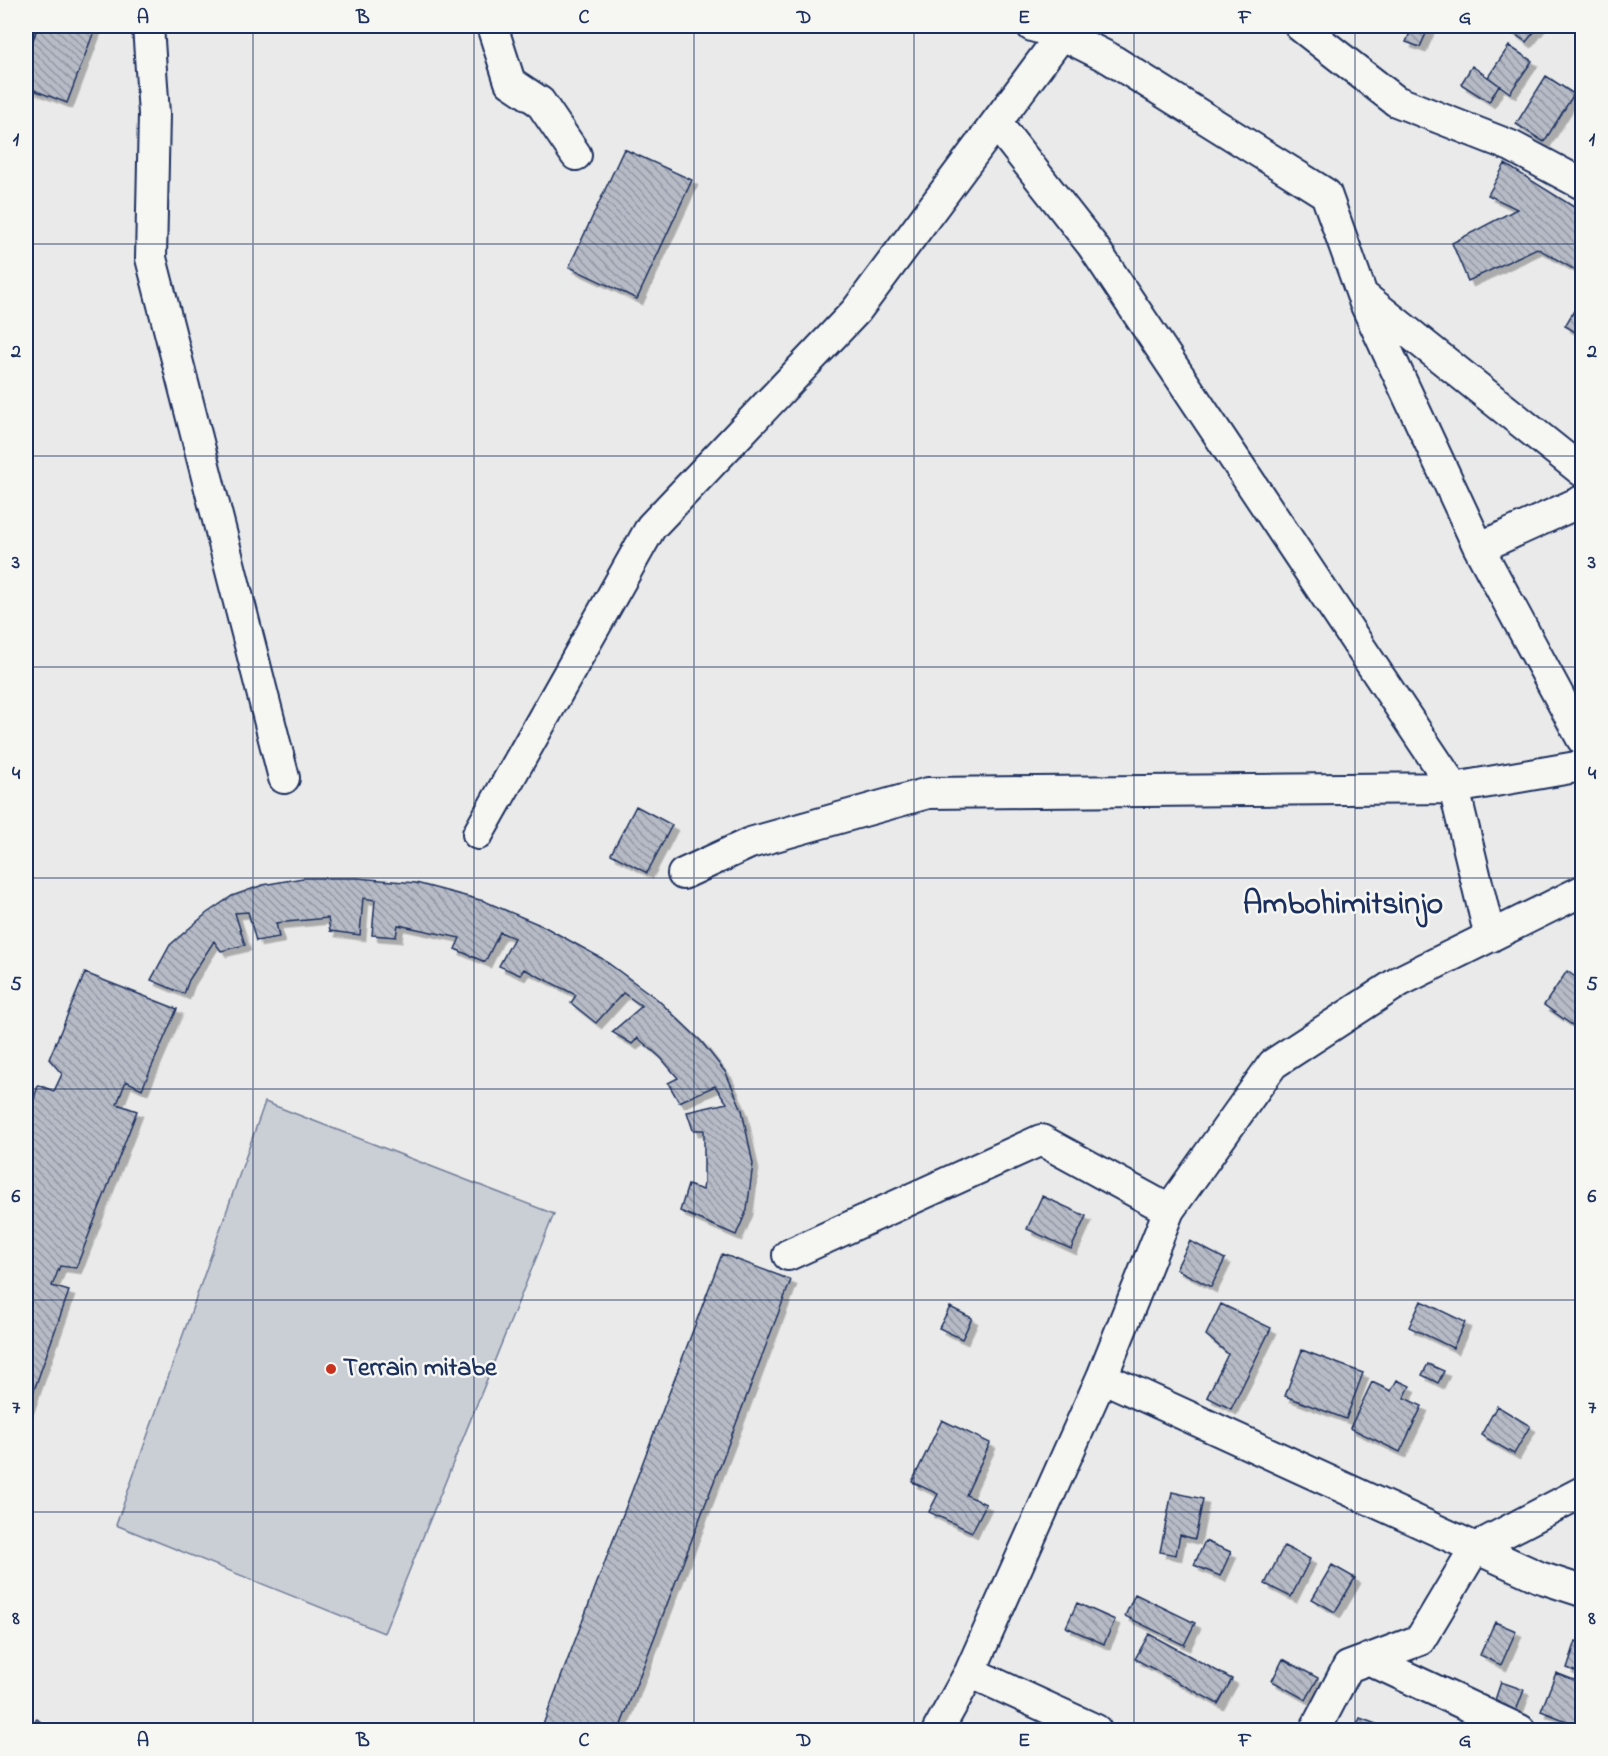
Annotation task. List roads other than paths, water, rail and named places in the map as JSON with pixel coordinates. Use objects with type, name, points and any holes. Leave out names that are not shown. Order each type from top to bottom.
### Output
[{"type":"street","points":[[148,26],[154,114],[151,258],[284,778]]},
{"type":"street","points":[[492,26],[510,82],[540,102],[576,155]]},
{"type":"street","points":[[1032,26],[1066,30],[1326,194],[1362,295],[1479,548],[1582,739]]},
{"type":"street","points":[[1300,26],[1396,101],[1511,146],[1582,184]]},
{"type":"street","points":[[477,834],[651,527],[856,311],[1066,30]]},
{"type":"street","points":[[997,124],[1092,244],[1454,788],[1490,936]]},
{"type":"street","points":[[1362,295],[1582,471]]},
{"type":"street","points":[[1479,548],[1582,501]]},
{"type":"street","points":[[683,874],[750,843],[928,793],[1454,788],[1582,766]]},
{"type":"street","points":[[938,1731],[970,1672],[1102,1377],[1169,1210],[1273,1064],[1400,981],[1582,891]]},
{"type":"street","points":[[788,1255],[1041,1140],[1169,1210]]},
{"type":"street","points":[[1102,1377],[1539,1577],[1582,1592]]},
{"type":"street","points":[[1315,1731],[1348,1667],[1420,1640],[1475,1548],[1582,1492]]},
{"type":"street","points":[[1368,1659],[1520,1731]]},
{"type":"street","points":[[970,1672],[1096,1731]]},
{"type":"place","name":"Terrain mitabe","points":[[331,1369]]},
{"type":"district","name":"Ambohimitsinjo","points":[[1343,905]]}]
